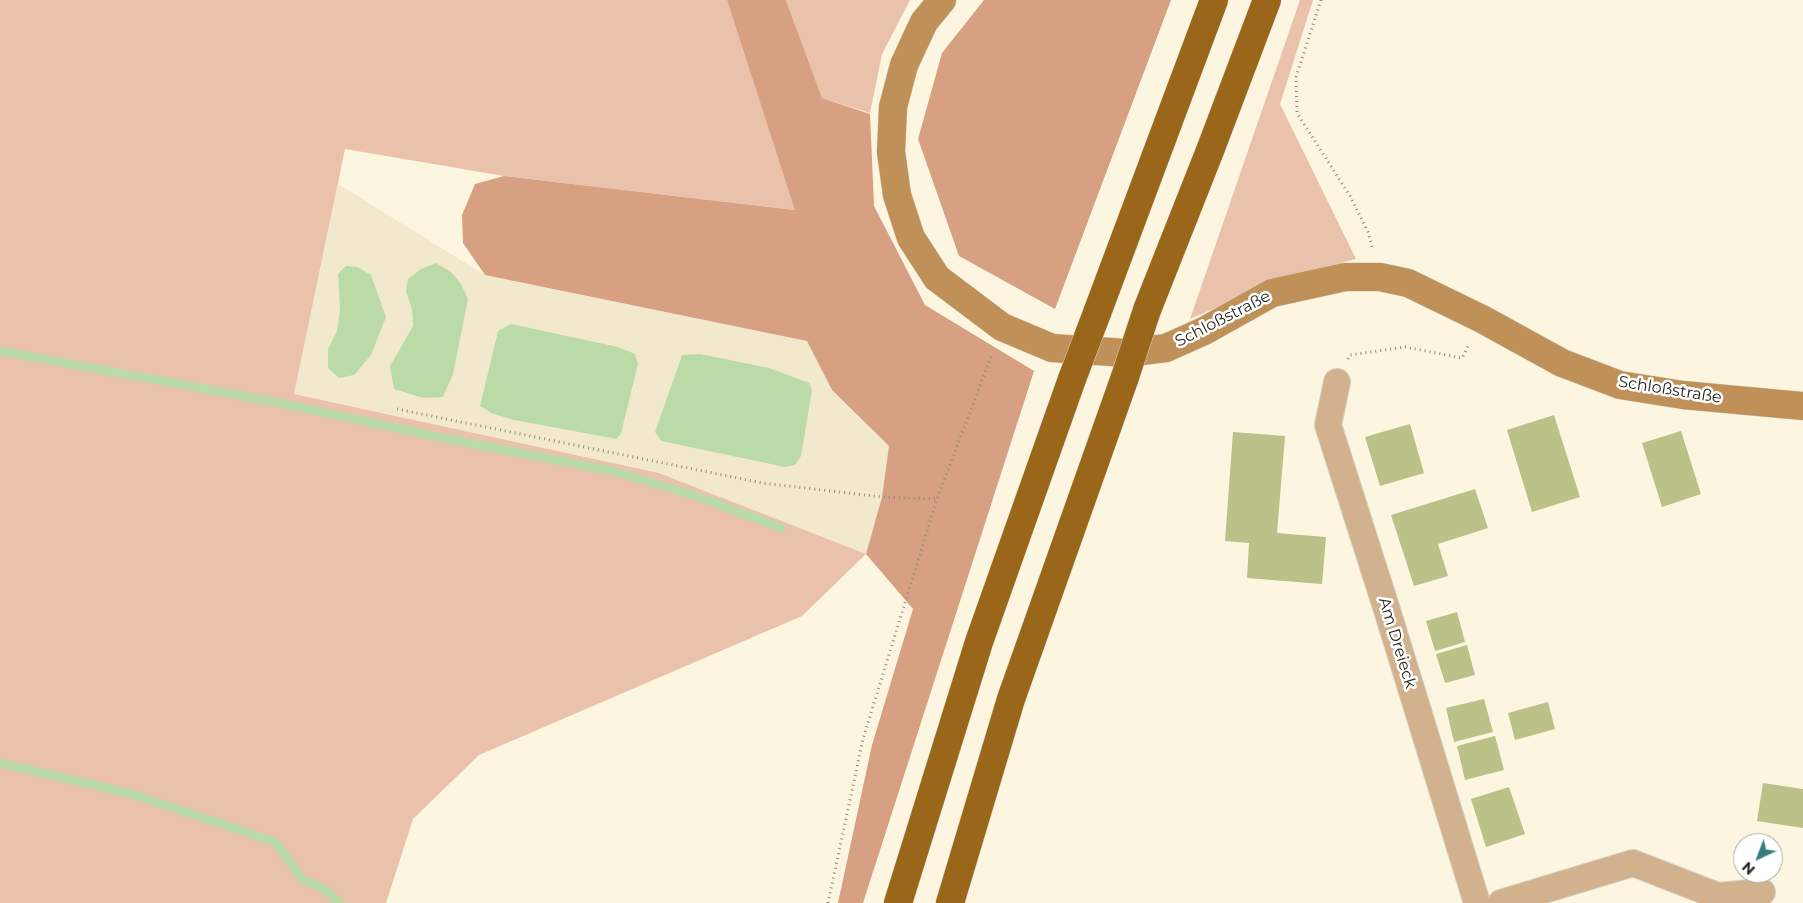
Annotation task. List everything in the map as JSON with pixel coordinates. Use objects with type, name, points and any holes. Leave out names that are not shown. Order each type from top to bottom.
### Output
[{"type":"highway","points":[[898,903],[979,642],[1072,379],[1214,0]]},
{"type":"highway","points":[[950,903],[1011,699],[1147,310],[1211,148],[1266,0]]},
{"type":"street","name":"Schloßstraße","points":[[942,0],[924,22],[904,66],[893,107],[891,152],[897,195],[911,238],[937,278],[1002,327],[1052,348],[1126,353],[1166,348],[1204,331],[1272,293],[1345,277],[1380,276],[1408,283],[1482,319],[1562,363],[1620,385],[1683,395],[1803,406]]},
{"type":"street","name":"Am Dreieck","points":[[1337,382],[1328,425],[1388,610],[1477,903]]},
{"type":"street","points":[[1501,903],[1633,863],[1718,896],[1762,892]]},
{"type":"path","points":[[1321,0],[1296,77],[1297,112],[1350,196],[1368,232],[1380,276]]},
{"type":"path","points":[[1337,382],[1350,355],[1405,347],[1462,358],[1482,319]]},
{"type":"path","points":[[828,903],[863,739],[937,499],[1002,327]]},
{"type":"path","points":[[397,409],[762,482],[882,497],[937,499]]},
{"type":"shaded area","points":[[0,0],[727,0],[796,210],[504,176],[345,149],[294,394],[659,473],[866,554],[802,616],[479,755],[413,819],[386,903],[0,903]]},
{"type":"shaded area","points":[[727,0],[786,0],[822,98],[870,114],[874,206],[925,305],[1034,371],[863,903],[838,903],[872,745],[913,609],[866,554],[882,497],[889,446],[832,390],[807,341],[485,275],[463,243],[462,215],[475,184],[504,176],[795,210]]},
{"type":"shaded area","points":[[786,0],[910,0],[882,54],[870,113],[822,98]]},
{"type":"shaded area","points":[[984,0],[1171,0],[1055,309],[959,256],[918,139],[942,53]]},
{"type":"shaded area","points":[[1300,0],[1313,0],[1280,104],[1356,259],[1289,276],[1190,319]]},
{"type":"shaded area","points":[[338,184],[485,275],[808,341],[832,390],[889,446],[882,497],[866,554],[659,473],[294,394]],"holes":[[[338,274],[371,275],[385,317],[328,349],[337,331],[340,309]],[[406,291],[443,397],[390,366],[413,326],[412,309]],[[498,331],[635,354],[638,364],[621,434],[616,439],[514,420],[491,413],[480,406]],[[682,355],[750,459],[661,441],[655,432]]]},
{"type":"shaded area","points":[[436,263],[451,272],[461,284],[468,299],[453,374],[443,397],[423,398],[394,389],[390,366],[413,326],[412,309],[406,291],[408,279],[421,269]]},
{"type":"shaded area","points":[[346,266],[357,267],[371,275],[386,317],[371,355],[354,375],[339,378],[328,368],[328,349],[337,331],[340,309],[338,274]]},
{"type":"shaded area","points":[[511,324],[618,347],[635,354],[638,364],[621,434],[616,439],[514,420],[491,413],[480,406],[498,331]]},
{"type":"shaded area","points":[[700,354],[769,368],[809,383],[812,390],[801,456],[795,465],[785,467],[661,441],[655,432],[682,355]]},
{"type":"building","points":[[1554,415],[1580,497],[1532,512],[1507,430]]},
{"type":"building","points":[[1410,424],[1424,473],[1380,486],[1365,437]]},
{"type":"building","points":[[1681,431],[1701,494],[1662,507],[1642,443]]},
{"type":"building","points":[[1233,432],[1285,436],[1277,533],[1326,537],[1322,584],[1247,578],[1249,543],[1225,541]]},
{"type":"building","points":[[1475,489],[1488,528],[1438,544],[1448,576],[1414,586],[1391,515]]},
{"type":"building","points":[[1457,612],[1465,642],[1435,651],[1426,621]]},
{"type":"building","points":[[1467,645],[1475,675],[1445,683],[1436,654]]},
{"type":"building","points":[[1484,699],[1493,732],[1454,742],[1446,708]]},
{"type":"building","points":[[1548,702],[1555,729],[1515,740],[1508,713]]},
{"type":"building","points":[[1495,736],[1504,770],[1465,780],[1457,746]]},
{"type":"building","points":[[1763,783],[1803,789],[1803,828],[1757,821]]},
{"type":"building","points":[[1509,787],[1525,834],[1486,847],[1471,799]]},
{"type":"waterway","points":[[0,351],[270,401],[443,438],[613,471],[696,496],[781,528]]},
{"type":"waterway","points":[[0,763],[132,794],[275,842],[303,880],[325,889],[339,903]]}]
